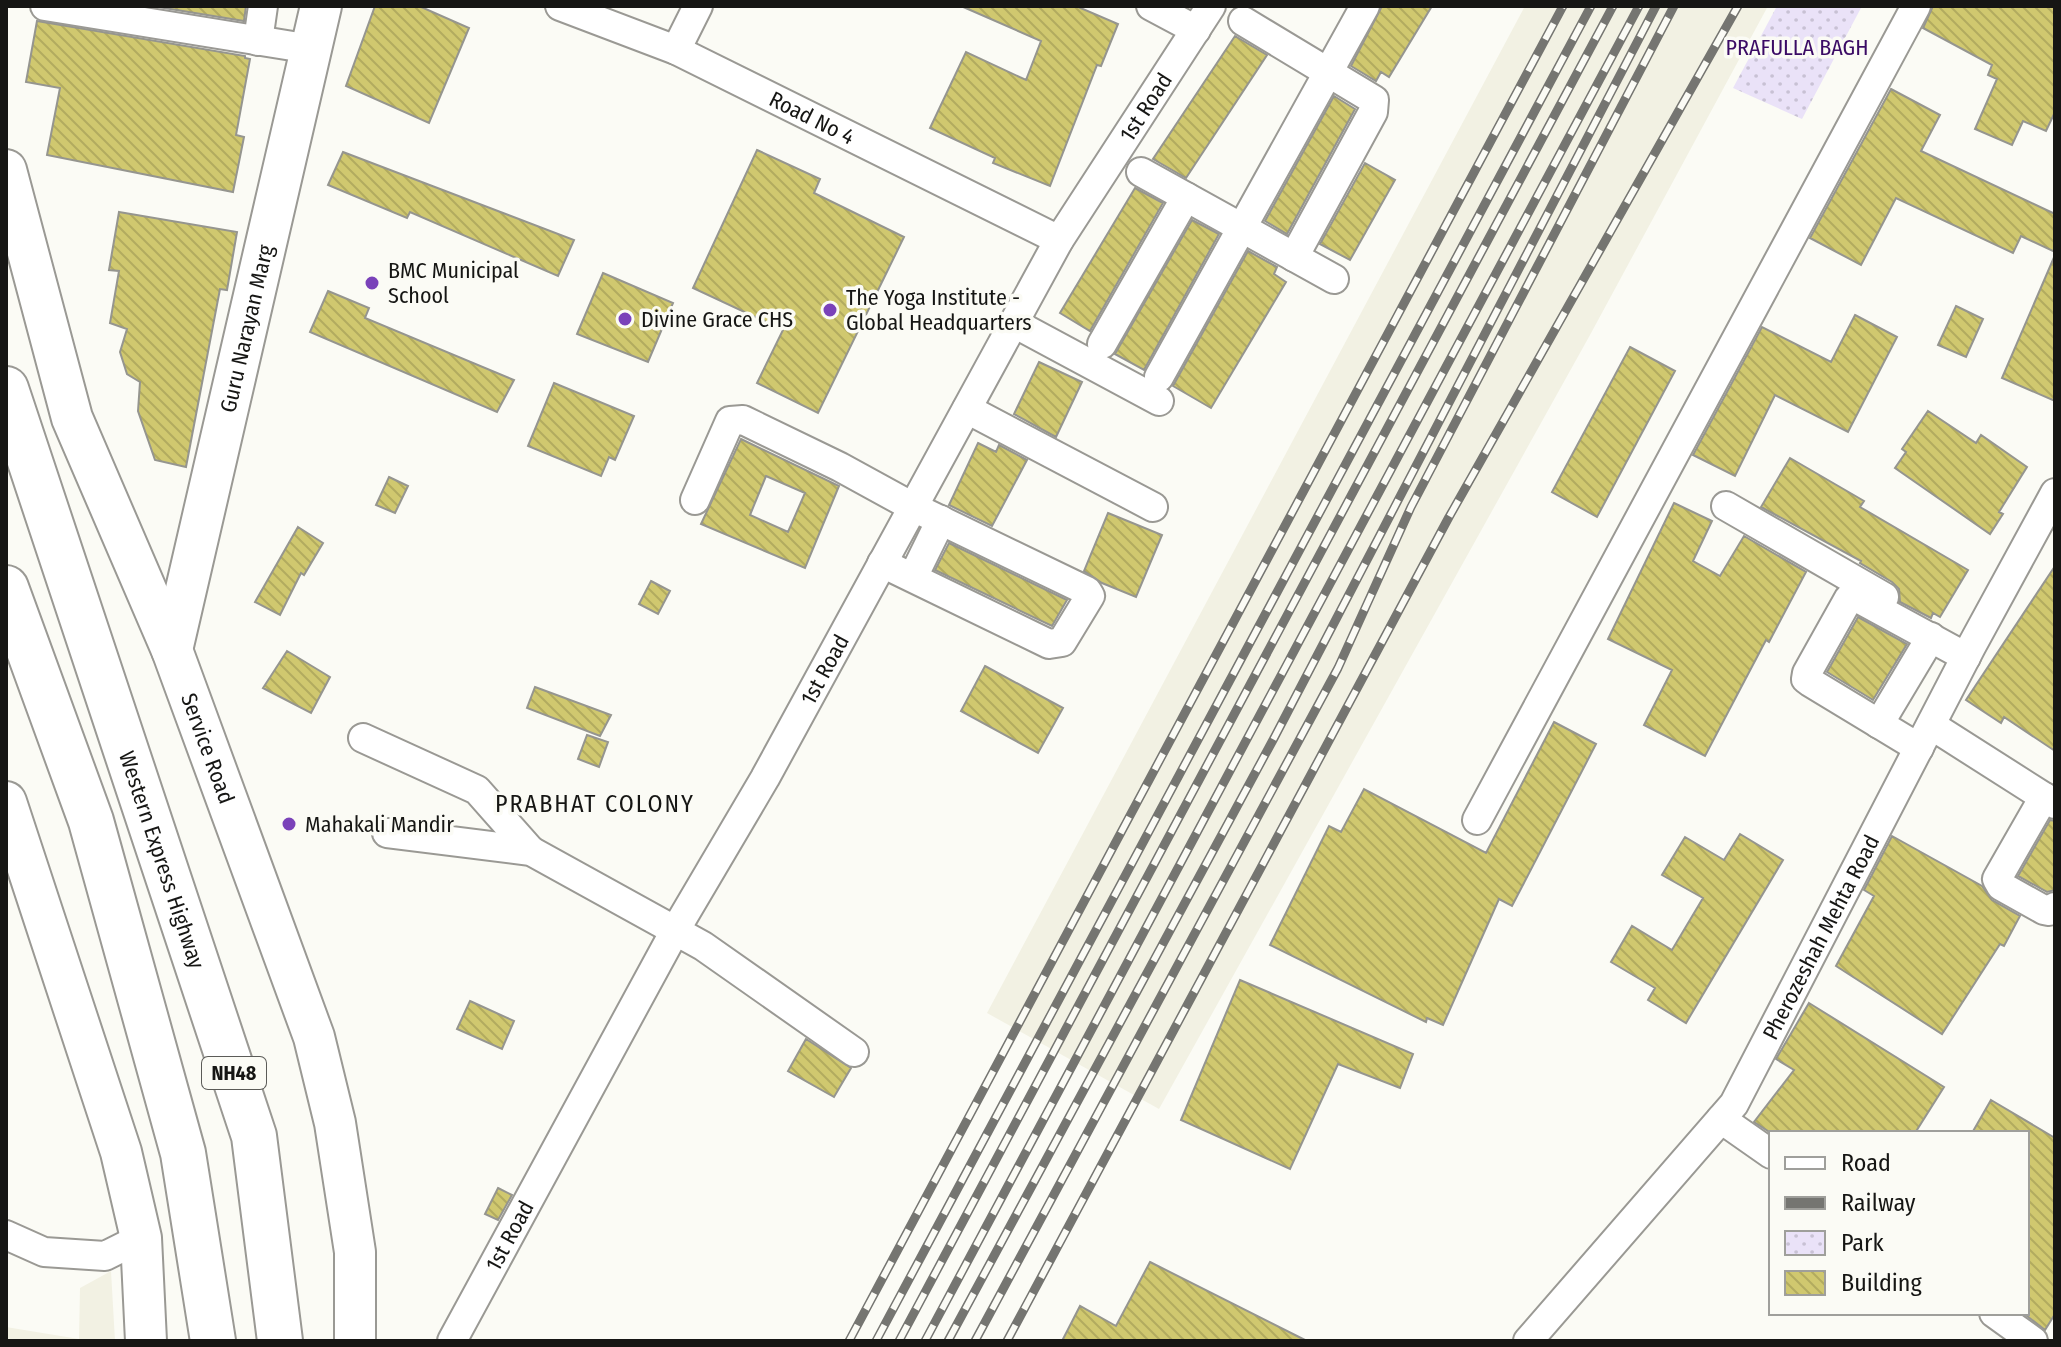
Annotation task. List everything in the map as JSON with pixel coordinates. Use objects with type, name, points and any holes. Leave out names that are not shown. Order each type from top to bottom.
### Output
[{"type":"highway","name":"Western Express Highway","points":[[6,389],[254,1136],[280,1341]]},
{"type":"highway","points":[[6,588],[91,821],[183,1153],[213,1341]]},
{"type":"street","points":[[45,6],[311,49]]},
{"type":"street","points":[[258,41],[263,6]]},
{"type":"street","name":"Guru Narayan Marg","points":[[172,650],[321,6]]},
{"type":"street","name":"Road No 4","points":[[560,6],[676,50],[1059,240]]},
{"type":"street","points":[[676,50],[698,6]]},
{"type":"street","points":[[1151,6],[1204,18]]},
{"type":"street","points":[[1014,323],[1159,389],[1242,228],[1365,6]]},
{"type":"street","points":[[1477,820],[1916,6]]},
{"type":"street","name":"1st Road","points":[[452,1341],[676,929],[765,778],[1059,240],[1204,18]]},
{"type":"street","points":[[1243,21],[1371,96],[1376,106],[1294,257]]},
{"type":"street","name":"Service Road","points":[[6,170],[72,418],[172,650],[314,1037],[335,1123],[355,1252],[355,1341]]},
{"type":"street","points":[[1141,172],[1334,279]]},
{"type":"street","points":[[1102,344],[1186,197]]},
{"type":"street","points":[[967,409],[1153,507]]},
{"type":"street","points":[[695,500],[730,421],[743,420],[1087,591],[1088,600],[1062,642],[1049,644],[882,563]]},
{"type":"street","name":"Pherozeshah Mehta Road","points":[[1528,1341],[1734,1104],[2055,493]]},
{"type":"street","points":[[1726,506],[1969,652]]},
{"type":"street","points":[[913,577],[941,520]]},
{"type":"street","points":[[1969,652],[1931,637],[1860,598],[1849,598],[1806,679],[1879,724],[1925,736],[2050,800],[1997,879],[2001,886],[2040,909],[2049,911],[2055,907]]},
{"type":"street","points":[[1879,724],[1931,637]]},
{"type":"street","points":[[363,738],[477,790],[531,851],[676,929],[854,1052]]},
{"type":"street","points":[[6,802],[121,1152],[141,1238],[146,1341]]},
{"type":"street","points":[[387,833],[531,851]]},
{"type":"street","points":[[1721,1119],[1769,1153]]},
{"type":"street","points":[[6,1235],[44,1252],[105,1256],[141,1238]]},
{"type":"street","points":[[1997,1315],[2033,1341]]},
{"type":"shaded area","points":[[1525,6],[1768,6],[1590,335],[1159,1109],[987,1013]]},
{"type":"shaded area","points":[[111,1271],[115,1341],[6,1341],[6,1327],[79,1339],[80,1288]]},
{"type":"green space","name":"PRAFULLA BAGH","points":[[1777,6],[1862,6],[1802,119],[1733,88]]},
{"type":"building","points":[[152,6],[246,6],[244,21]]},
{"type":"building","points":[[375,6],[419,6],[469,28],[429,123],[346,86]]},
{"type":"building","points":[[961,6],[1076,6],[1118,24],[1101,66],[1097,65],[1050,186],[993,163],[995,158],[930,128],[966,52],[1026,80],[1041,41]]},
{"type":"building","points":[[1382,6],[1432,6],[1389,77],[1381,72],[1376,81],[1351,66]]},
{"type":"building","points":[[1933,6],[2055,6],[2055,112],[2046,131],[2023,121],[2012,145],[1975,129],[1997,79],[1988,75],[1992,65],[1923,28]]},
{"type":"building","points":[[37,21],[250,59],[236,135],[244,137],[233,192],[47,155],[60,88],[26,82]]},
{"type":"building","points":[[1235,36],[1267,55],[1186,178],[1153,159]]},
{"type":"building","points":[[1891,89],[1940,115],[1921,151],[2055,214],[2055,252],[2021,236],[2013,253],[1896,198],[1861,265],[1810,238]]},
{"type":"building","points":[[1334,96],[1355,109],[1287,234],[1265,221]]},
{"type":"building","points":[[757,150],[820,179],[814,193],[904,237],[818,413],[757,383],[783,330],[693,288]]},
{"type":"building","points":[[343,152],[574,240],[558,276],[410,212],[407,218],[328,185]]},
{"type":"building","points":[[1365,163],[1395,180],[1350,260],[1320,244]]},
{"type":"building","points":[[1135,188],[1163,203],[1090,331],[1060,313]]},
{"type":"building","points":[[119,212],[237,232],[227,290],[220,289],[186,467],[155,460],[138,411],[140,382],[127,374],[120,352],[127,329],[110,323],[119,271],[109,270]]},
{"type":"building","points":[[1192,220],[1219,234],[1144,370],[1115,354]]},
{"type":"building","points":[[1248,251],[1277,267],[1274,274],[1286,282],[1211,408],[1173,386]]},
{"type":"building","points":[[2055,255],[2055,401],[2002,378]]},
{"type":"building","name":"Divine Grace CHS","points":[[603,273],[673,303],[648,362],[577,334]]},
{"type":"building","points":[[328,291],[369,308],[365,318],[514,380],[497,412],[310,332]]},
{"type":"building","points":[[1956,306],[1983,319],[1966,357],[1938,345]]},
{"type":"building","points":[[1855,315],[1897,337],[1848,432],[1775,395],[1735,476],[1693,455],[1762,327],[1831,362]]},
{"type":"building","points":[[1630,347],[1675,371],[1597,517],[1552,492]]},
{"type":"building","points":[[1039,362],[1082,382],[1056,437],[1014,414]]},
{"type":"building","points":[[554,383],[634,416],[615,460],[609,457],[601,476],[528,446]]},
{"type":"building","points":[[1928,411],[1976,443],[1981,435],[2027,467],[1999,512],[2003,514],[1990,534],[1895,468],[1906,452],[1902,449]]},
{"type":"building","points":[[741,439],[839,486],[805,568],[701,524]],"holes":[[[766,476],[805,493],[788,532],[750,515]]]},
{"type":"building","points":[[978,443],[996,452],[999,445],[1027,460],[992,526],[949,505]]},
{"type":"building","points":[[1790,458],[1864,501],[1860,507],[1968,570],[1940,617],[1933,613],[1931,618],[1900,602],[1899,589],[1892,582],[1861,561],[1761,507]]},
{"type":"building","points":[[389,477],[408,486],[395,513],[376,505]]},
{"type":"building","points":[[1674,503],[1712,521],[1693,561],[1720,576],[1744,536],[1806,572],[1705,756],[1644,725],[1672,670],[1608,639]]},
{"type":"building","points":[[1108,513],[1162,535],[1136,597],[1102,583],[1084,571]]},
{"type":"building","points":[[298,527],[323,543],[304,575],[301,573],[280,615],[255,602]]},
{"type":"building","points":[[949,543],[1067,600],[1052,626],[935,570]]},
{"type":"building","points":[[2055,566],[2055,751],[2004,717],[2001,723],[1966,700]]},
{"type":"building","points":[[651,581],[670,591],[658,614],[639,604]]},
{"type":"building","points":[[1858,617],[1907,644],[1873,700],[1827,672]]},
{"type":"building","points":[[287,651],[330,677],[311,713],[263,688]]},
{"type":"building","points":[[985,666],[1063,708],[1038,753],[961,711]]},
{"type":"building","points":[[535,687],[611,715],[600,736],[527,708]]},
{"type":"building","points":[[1554,722],[1596,744],[1512,906],[1499,899],[1443,1025],[1427,1018],[1426,1022],[1270,945],[1329,826],[1341,832],[1364,789],[1486,853]]},
{"type":"building","points":[[587,735],[608,742],[599,767],[578,759]]},
{"type":"building","points":[[2050,820],[2055,821],[2055,890],[2047,892],[2018,876]]},
{"type":"building","points":[[1740,834],[1783,860],[1686,1023],[1648,1000],[1655,988],[1611,962],[1632,926],[1672,950],[1703,898],[1662,875],[1685,837],[1724,860]]},
{"type":"building","points":[[1892,836],[1982,886],[1992,900],[2020,916],[2004,946],[2000,944],[1942,1034],[1836,966],[1874,896],[1864,890]]},
{"type":"building","points":[[1240,980],[1413,1054],[1400,1088],[1338,1064],[1290,1169],[1181,1120]]},
{"type":"building","points":[[470,1001],[514,1021],[502,1049],[457,1029]]},
{"type":"building","points":[[1809,1003],[1944,1087],[1916,1131],[1769,1132],[1754,1122],[1794,1070],[1776,1059]]},
{"type":"building","points":[[806,1039],[851,1068],[834,1097],[788,1071]]},
{"type":"building","points":[[1991,1100],[2055,1138],[2055,1314],[2045,1330],[2027,1316],[2029,1131],[1973,1131]]},
{"type":"building","points":[[498,1188],[512,1195],[498,1220],[485,1214]]},
{"type":"building","points":[[1150,1262],[1307,1341],[1062,1341],[1080,1306],[1116,1326]]},
{"type":"railway","points":[[849,1341],[1563,6]]},
{"type":"railway","points":[[876,1341],[1591,6]]},
{"type":"railway","points":[[899,1341],[1613,6]]},
{"type":"railway","points":[[925,1341],[1639,6]]},
{"type":"railway","points":[[948,1341],[1273,740],[1656,6]]},
{"type":"railway","points":[[975,1341],[1338,668],[1411,507],[1674,6]]},
{"type":"railway","points":[[1007,1341],[1449,517],[1738,6]]},
{"type":"place","name":"BMC Municipal School","points":[[372,283]]},
{"type":"place","name":"The Yoga Institute - Global Headquarters","points":[[830,310]]},
{"type":"place","name":"Divine Grace CHS","points":[[625,319]]},
{"type":"place","name":"Mahakali Mandir","points":[[289,824]]},
{"type":"district","name":"PRABHAT COLONY","points":[[595,804]]}]
